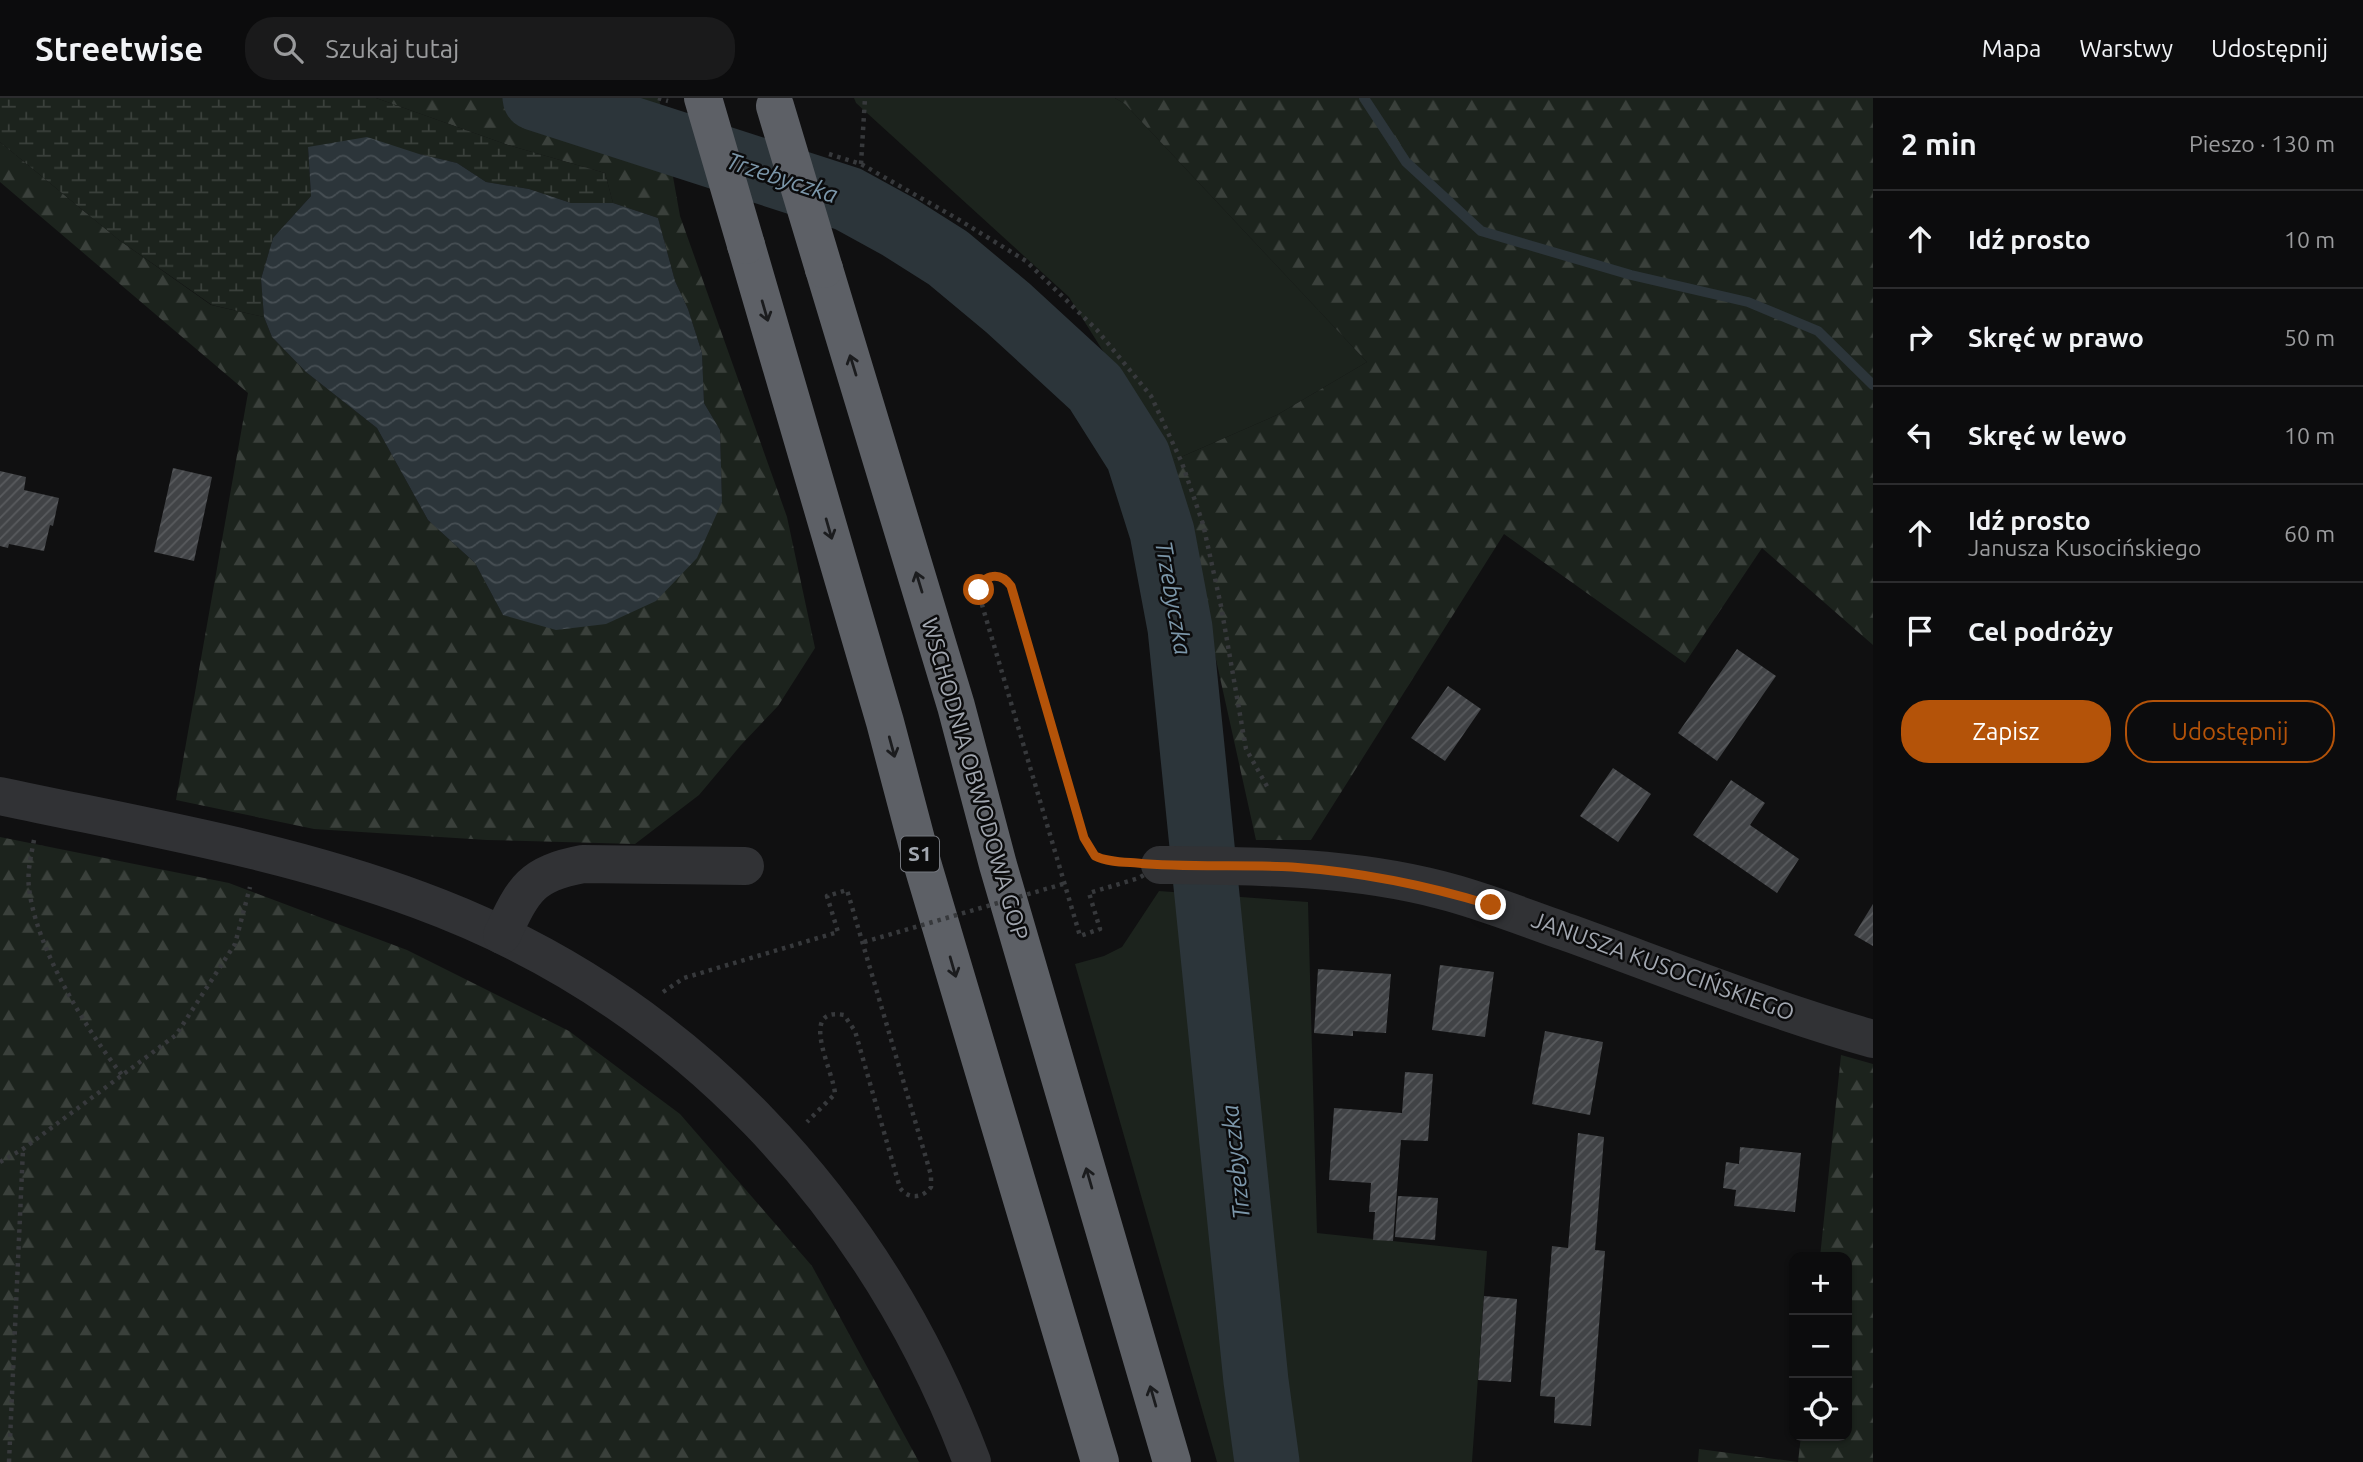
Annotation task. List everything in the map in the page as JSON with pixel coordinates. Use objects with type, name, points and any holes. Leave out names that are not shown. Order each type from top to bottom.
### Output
[{"type":"highway","name":"S1","points":[[687,100],[746,245],[885,722],[923,866],[1100,1462]]},
{"type":"highway","name":"WSCHODNIA OBWODOWA GOP","points":[[774,102],[956,706],[998,865],[1172,1462]]},
{"type":"street","points":[[0,796],[254,868],[380,886],[502,934],[560,965],[650,1025],[708,1072],[760,1122],[790,1154],[852,1233],[895,1298],[933,1369],[972,1462]]},
{"type":"street","points":[[502,934],[519,900],[530,886],[542,876],[561,868],[583,864],[745,866]]},
{"type":"street","name":"JANUSZA KUSOCIŃSKIEGO","points":[[1160,865],[1292,867],[1379,878],[1440,890],[1491,905],[1873,1039]]},
{"type":"path","points":[[658,98],[687,100]]},
{"type":"path","points":[[861,164],[865,98]]},
{"type":"path","points":[[823,152],[861,164],[1026,261],[1097,330],[1151,397],[1182,463],[1202,524],[1221,606],[1245,749],[1268,788]]},
{"type":"path","points":[[1124,883],[1089,893],[1100,929],[1080,936],[979,598],[980,584],[990,577],[1003,577],[1011,586],[1086,844],[1095,856],[1115,861],[1160,865]]},
{"type":"path","points":[[35,835],[28,871],[34,914],[65,989],[91,1033],[122,1075]]},
{"type":"path","points":[[0,1162],[23,1149],[176,1035],[235,944],[254,868]]},
{"type":"path","points":[[863,942],[1063,884]]},
{"type":"path","points":[[656,1001],[668,987],[684,978],[838,932],[827,896],[847,890],[932,1178],[929,1190],[921,1196],[912,1197],[900,1188],[855,1031],[844,1015],[831,1014],[821,1021],[820,1036],[835,1094],[800,1129]]},
{"type":"path","points":[[9,1462],[23,1149]]},
{"type":"green space","points":[[0,98],[376,98],[508,145],[605,173],[613,203],[571,203],[529,189],[486,182],[457,163],[419,154],[308,148],[311,196],[273,238],[261,279],[264,317],[212,305],[119,240],[0,142]]},
{"type":"green space","points":[[376,98],[659,98],[680,216],[787,517],[815,648],[778,706],[699,795],[635,844],[487,840],[314,829],[176,800],[248,393],[0,182],[0,142],[119,240],[211,305],[264,317],[272,337],[306,372],[377,428],[428,520],[475,563],[503,615],[722,502],[720,430],[704,403],[702,353],[688,309],[675,281],[658,218],[613,203],[605,173],[508,145]]},
{"type":"green space","points":[[854,98],[1115,98],[1125,104],[1367,362],[1277,415],[1172,461],[1069,297],[856,103]]},
{"type":"green space","points":[[1115,98],[1873,98],[1873,645],[1762,548],[1685,663],[1504,534],[1311,840],[1256,840],[1172,461],[1277,415],[1367,362],[1125,104]]},
{"type":"green space","points":[[0,837],[229,883],[407,950],[569,1031],[680,1114],[812,1266],[919,1462],[0,1462]]},
{"type":"green space","points":[[1159,891],[1308,902],[1317,1233],[1487,1251],[1472,1462],[1217,1462],[1075,964],[1104,956],[1122,947]]},
{"type":"green space","points":[[1841,1055],[1873,1064],[1873,1462],[1798,1462],[1800,1441],[1852,1441],[1852,1252],[1821,1252]]},
{"type":"green space","points":[[1699,1449],[1798,1462],[1698,1462]]},
{"type":"water","points":[[367,137],[457,163],[486,182],[529,189],[571,203],[613,203],[658,218],[675,281],[688,309],[702,353],[704,403],[720,430],[722,502],[697,558],[656,601],[606,624],[556,630],[503,615],[475,563],[428,520],[377,428],[306,372],[272,337],[264,317],[261,279],[273,238],[311,196],[308,147]]},
{"type":"building","points":[[173,468],[212,477],[194,561],[154,552]]},
{"type":"building","points":[[0,471],[26,477],[24,490],[59,498],[44,551],[9,544],[8,548],[0,546]]},
{"type":"building","points":[[1737,649],[1776,676],[1717,761],[1678,733]]},
{"type":"building","points":[[1448,686],[1481,709],[1445,761],[1411,738]]},
{"type":"building","points":[[1613,768],[1651,794],[1618,842],[1580,816]]},
{"type":"building","points":[[1731,780],[1765,803],[1750,825],[1799,859],[1777,893],[1693,835]]},
{"type":"building","points":[[1873,904],[1873,946],[1854,935]]},
{"type":"building","points":[[1440,965],[1494,972],[1485,1037],[1432,1030]]},
{"type":"building","points":[[1318,969],[1391,974],[1386,1033],[1353,1031],[1353,1036],[1314,1033]]},
{"type":"building","points":[[1545,1031],[1603,1042],[1590,1115],[1532,1104]]},
{"type":"building","points":[[1405,1072],[1433,1074],[1428,1141],[1401,1140],[1393,1241],[1373,1240],[1375,1212],[1369,1212],[1371,1183],[1329,1180],[1334,1108],[1402,1113]]},
{"type":"building","points":[[1578,1133],[1604,1137],[1595,1250],[1605,1251],[1591,1426],[1554,1423],[1555,1397],[1540,1396],[1552,1246],[1568,1248]]},
{"type":"building","points":[[1740,1147],[1801,1153],[1795,1212],[1734,1206],[1736,1190],[1723,1188],[1726,1162],[1739,1164]]},
{"type":"building","points":[[1398,1196],[1438,1198],[1435,1240],[1395,1237]]},
{"type":"building","points":[[1484,1296],[1517,1299],[1511,1382],[1478,1380]]},
{"type":"waterway","name":"Trzebyczka","points":[[535,98],[848,199],[899,227],[948,258],[1008,308],[1095,388],[1138,456],[1162,532],[1180,628],[1256,1381],[1267,1462]]},
{"type":"waterway","points":[[1364,98],[1406,162],[1481,231],[1631,275],[1748,302],[1818,331],[1873,385]]},
{"type":"route","points":[[979,590],[980,584],[993,576],[1003,577],[1011,586],[1084,838],[1095,856],[1100,859],[1160,865],[1292,867],[1391,879],[1491,905]]}]
